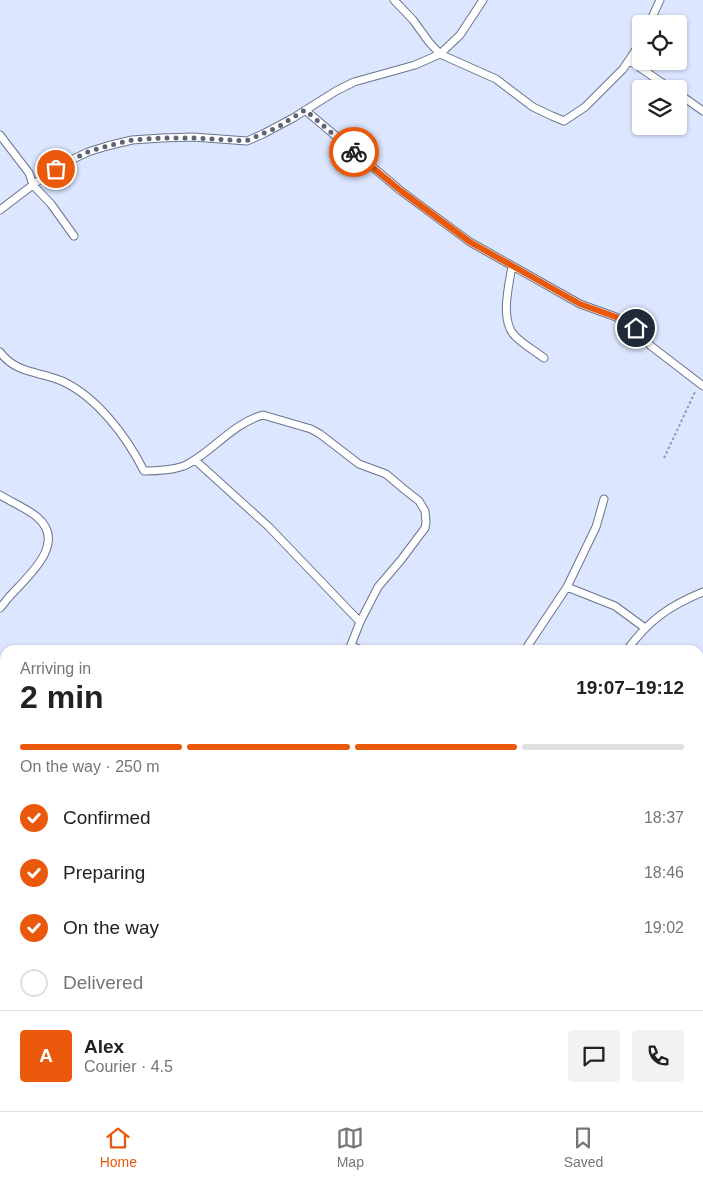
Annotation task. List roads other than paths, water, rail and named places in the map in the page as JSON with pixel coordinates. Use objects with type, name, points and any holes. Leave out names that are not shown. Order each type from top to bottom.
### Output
[{"type":"street","points":[[394,0],[440,54],[496,79],[533,107],[564,121],[585,107],[623,69],[632,56]]},
{"type":"street","points":[[0,210],[71,160],[107,146],[132,140],[162,138],[246,141],[278,127],[354,82],[415,65],[440,54],[460,35],[483,0]]},
{"type":"street","points":[[653,15],[660,0]]},
{"type":"street","points":[[629,60],[658,80]]},
{"type":"street","points":[[687,100],[703,111]]},
{"type":"street","points":[[305,110],[401,191],[470,242],[580,304],[616,317],[636,328],[651,346],[701,385]]},
{"type":"street","points":[[0,135],[30,173],[33,185],[51,204],[74,236]]},
{"type":"street","points":[[512,266],[507,302],[509,328],[515,336],[544,358]]},
{"type":"street","points":[[0,352],[10,363],[22,370],[60,380],[73,386],[88,398],[114,423],[144,471],[181,467],[195,460],[229,433],[256,417],[263,415],[302,425],[320,434],[359,464],[386,474],[419,501],[424,511],[425,528],[378,587],[360,622],[351,645]]},
{"type":"street","points":[[195,460],[269,527],[360,622]]},
{"type":"street","points":[[0,496],[36,516],[46,526],[49,539],[48,549],[31,574],[0,608]]},
{"type":"street","points":[[528,645],[567,587],[596,527],[604,499]]},
{"type":"street","points":[[567,587],[615,606],[644,628]]},
{"type":"street","points":[[631,645],[653,620],[677,604],[703,592]]}]
